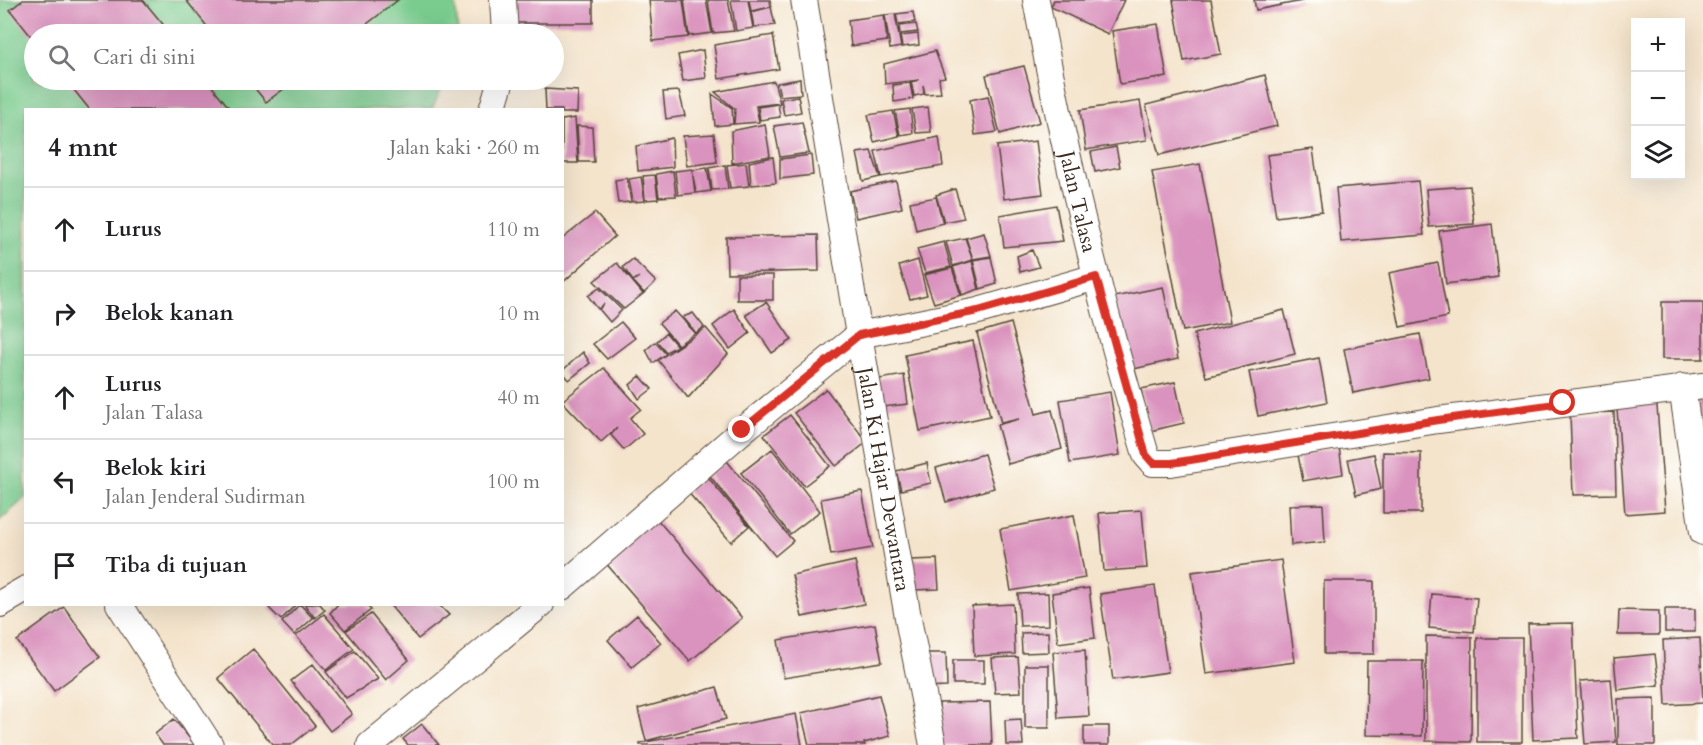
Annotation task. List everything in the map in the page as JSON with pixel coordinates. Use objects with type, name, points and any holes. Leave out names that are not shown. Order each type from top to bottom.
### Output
[{"type":"street","points":[[503,0],[504,24]]},
{"type":"street","name":"Jalan Ki Hajar Dewantara","points":[[804,0],[859,335],[910,629],[933,745]]},
{"type":"street","name":"Jalan Talasa","points":[[1036,0],[1054,100],[1096,277],[1146,455],[1150,460],[1156,463],[1172,463],[1438,420],[1692,387]]},
{"type":"street","points":[[493,108],[498,90]]},
{"type":"street","points":[[564,585],[742,430],[859,335],[978,311],[1096,277]]},
{"type":"street","points":[[1692,387],[1703,532]]},
{"type":"street","points":[[0,604],[24,590]]},
{"type":"street","points":[[119,606],[210,745]]},
{"type":"street","points":[[370,745],[539,606]]},
{"type":"green space","points":[[0,0],[455,0],[457,24],[24,24],[24,90],[441,90],[432,108],[24,108],[24,499],[0,520]]},
{"type":"building","points":[[23,0],[143,0],[163,24],[24,24],[24,28],[10,10]]},
{"type":"building","points":[[186,0],[398,0],[367,24],[205,24]]},
{"type":"building","points":[[511,0],[593,0],[593,23],[511,23]]},
{"type":"building","points":[[649,0],[683,0],[688,37],[653,41]]},
{"type":"building","points":[[684,0],[706,0],[712,33],[689,36]]},
{"type":"building","points":[[708,0],[728,0],[734,31],[713,33]]},
{"type":"building","points":[[731,0],[748,0],[753,28],[736,31]]},
{"type":"building","points":[[749,0],[770,0],[771,7],[751,11]]},
{"type":"building","points":[[1054,0],[1124,0],[1108,34],[1051,7]]},
{"type":"building","points":[[1173,0],[1211,0],[1221,54],[1184,61]]},
{"type":"building","points":[[1254,0],[1301,0],[1302,1],[1256,10]]},
{"type":"building","points":[[771,7],[775,25],[754,27],[751,12]]},
{"type":"building","points":[[913,12],[915,22],[898,24],[896,14]]},
{"type":"building","points":[[895,14],[901,47],[890,49],[885,15]]},
{"type":"building","points":[[884,15],[887,41],[851,46],[848,20]]},
{"type":"building","points":[[916,24],[918,32],[900,34],[899,26]]},
{"type":"building","points":[[1158,24],[1167,77],[1120,84],[1112,31]]},
{"type":"building","points":[[918,34],[919,45],[902,47],[900,36]]},
{"type":"building","points":[[773,35],[779,69],[719,79],[714,45]]},
{"type":"building","points":[[703,50],[706,78],[683,81],[678,55]]},
{"type":"building","points":[[935,51],[945,77],[939,78],[941,93],[925,94],[923,85],[924,94],[914,96],[911,82],[919,80],[885,84],[884,64]]},
{"type":"building","points":[[1024,66],[1040,122],[1000,134],[986,75]]},
{"type":"building","points":[[1265,75],[1277,126],[1159,155],[1146,105]]},
{"type":"building","points":[[800,79],[801,94],[780,96],[777,83]]},
{"type":"building","points":[[774,81],[780,103],[756,106],[759,122],[734,124],[735,109],[715,92]]},
{"type":"building","points":[[910,83],[913,99],[894,102],[893,85]]},
{"type":"building","points":[[74,90],[215,90],[229,108],[88,108]]},
{"type":"building","points":[[256,90],[282,90],[266,102]]},
{"type":"building","points":[[545,90],[578,91],[577,113],[564,113],[564,108],[546,108]]},
{"type":"building","points":[[679,91],[685,116],[666,119],[663,92]]},
{"type":"building","points":[[712,94],[732,108],[733,124],[715,126]]},
{"type":"building","points":[[798,96],[801,112],[784,115],[781,99]]},
{"type":"building","points":[[988,96],[997,132],[975,135],[970,100]]},
{"type":"building","points":[[1140,101],[1147,140],[1086,150],[1080,110]]},
{"type":"building","points":[[778,104],[780,117],[760,120],[758,107]]},
{"type":"building","points":[[928,107],[931,132],[916,133],[912,109]]},
{"type":"building","points":[[910,109],[913,133],[900,135],[895,111]]},
{"type":"building","points":[[893,111],[899,136],[874,142],[868,115]]},
{"type":"building","points":[[575,118],[578,163],[564,163],[564,120]]},
{"type":"building","points":[[802,122],[809,153],[780,157],[774,126]]},
{"type":"building","points":[[765,124],[770,156],[732,163],[731,131]]},
{"type":"building","points":[[577,126],[592,127],[594,162],[579,162]]},
{"type":"building","points":[[714,134],[717,162],[687,166],[683,136]]},
{"type":"building","points":[[939,137],[943,166],[881,177],[875,151]]},
{"type":"building","points":[[672,138],[673,167],[638,171],[636,146]]},
{"type":"building","points":[[1036,141],[1043,194],[1004,199],[997,146]]},
{"type":"building","points":[[1116,147],[1120,167],[1095,172],[1091,152]]},
{"type":"building","points":[[1313,149],[1322,211],[1276,217],[1267,155]]},
{"type":"building","points":[[871,151],[880,177],[863,181],[857,153]]},
{"type":"building","points":[[811,155],[813,175],[780,179],[780,159]]},
{"type":"building","points":[[773,157],[776,183],[751,185],[749,162]]},
{"type":"building","points":[[746,163],[749,186],[730,188],[727,165]]},
{"type":"building","points":[[1200,164],[1230,322],[1183,331],[1152,172]]},
{"type":"building","points":[[725,165],[728,189],[712,190],[709,168]]},
{"type":"building","points":[[707,168],[711,191],[696,193],[692,170]]},
{"type":"building","points":[[692,169],[695,193],[678,195],[675,171]]},
{"type":"building","points":[[673,171],[676,196],[659,197],[656,174]]},
{"type":"building","points":[[655,175],[658,199],[645,200],[643,176]]},
{"type":"building","points":[[641,177],[645,201],[633,202],[629,179]]},
{"type":"building","points":[[627,178],[631,202],[618,203],[615,180]]},
{"type":"building","points":[[896,181],[902,208],[856,218],[850,191]]},
{"type":"building","points":[[1418,181],[1424,235],[1341,242],[1336,188]]},
{"type":"building","points":[[1470,186],[1474,224],[1429,227],[1426,189]]},
{"type":"building","points":[[955,189],[964,218],[944,222],[936,195]]},
{"type":"building","points":[[936,197],[943,223],[916,230],[910,202]]},
{"type":"building","points":[[1056,205],[1063,241],[1004,247],[1000,215]]},
{"type":"building","points":[[595,213],[615,236],[564,281],[564,237]]},
{"type":"building","points":[[1492,224],[1498,277],[1446,284],[1439,231]]},
{"type":"building","points":[[984,233],[991,256],[973,259],[966,238]]},
{"type":"building","points":[[818,235],[819,271],[727,273],[726,237]]},
{"type":"building","points":[[965,238],[973,260],[953,266],[946,242]]},
{"type":"building","points":[[944,242],[951,267],[925,273],[917,249]]},
{"type":"building","points":[[1032,250],[1039,267],[1020,272],[1017,256]]},
{"type":"building","points":[[991,257],[997,284],[980,289],[973,260]]},
{"type":"building","points":[[633,259],[656,282],[644,293],[623,267]]},
{"type":"building","points":[[918,260],[927,295],[910,299],[899,266]]},
{"type":"building","points":[[972,261],[979,289],[962,295],[953,267]]},
{"type":"building","points":[[617,263],[643,294],[624,309],[594,281]]},
{"type":"building","points":[[1438,263],[1448,317],[1400,327],[1389,273]]},
{"type":"building","points":[[952,268],[961,295],[934,303],[924,275]]},
{"type":"building","points":[[737,275],[773,275],[773,300],[737,300]]},
{"type":"building","points":[[1163,287],[1178,359],[1129,370],[1114,297]]},
{"type":"building","points":[[599,288],[622,310],[610,322],[599,309],[604,304],[598,309],[588,296]]},
{"type":"building","points":[[766,302],[792,340],[772,353],[746,315]]},
{"type":"building","points":[[1662,302],[1703,302],[1703,359],[1662,359]]},
{"type":"building","points":[[734,309],[750,333],[730,349],[713,326]]},
{"type":"building","points":[[1284,310],[1295,354],[1206,377],[1194,334]]},
{"type":"building","points":[[675,311],[695,333],[678,345],[659,323]]},
{"type":"building","points":[[693,313],[704,327],[696,333],[683,317]]},
{"type":"building","points":[[621,322],[635,338],[607,359],[593,344]]},
{"type":"building","points":[[1011,323],[1036,414],[1052,410],[1062,449],[1008,464],[997,425],[1019,419],[1001,423],[977,333]]},
{"type":"building","points":[[706,328],[728,354],[688,398],[658,360]]},
{"type":"building","points":[[666,333],[677,346],[666,352],[657,341]]},
{"type":"building","points":[[1420,334],[1429,378],[1353,393],[1344,349]]},
{"type":"building","points":[[973,341],[990,416],[920,431],[905,355]]},
{"type":"building","points":[[655,342],[666,354],[653,363],[646,350]]},
{"type":"building","points":[[583,352],[590,363],[569,380],[564,374],[564,369]]},
{"type":"building","points":[[1319,358],[1327,402],[1258,416],[1249,372]]},
{"type":"building","points":[[604,368],[641,409],[630,418],[643,434],[624,450],[611,435],[617,428],[601,442],[564,403],[564,399]]},
{"type":"building","points":[[904,375],[908,404],[883,407],[879,379]]},
{"type":"building","points":[[640,376],[652,389],[639,399],[630,385]]},
{"type":"building","points":[[1175,382],[1184,423],[1150,431],[1141,389]]},
{"type":"building","points":[[826,389],[867,442],[836,466],[794,413]]},
{"type":"building","points":[[1110,392],[1120,455],[1070,463],[1060,400]]},
{"type":"building","points":[[1656,393],[1665,511],[1625,514],[1616,396]]},
{"type":"building","points":[[1703,396],[1703,418],[1697,418],[1696,397]]},
{"type":"building","points":[[1614,412],[1616,494],[1573,495],[1570,414]]},
{"type":"building","points":[[790,415],[830,466],[804,486],[764,435]]},
{"type":"building","points":[[1339,447],[1343,474],[1303,481],[1298,455]]},
{"type":"building","points":[[772,449],[820,511],[790,534],[741,473]]},
{"type":"building","points":[[1383,452],[1421,453],[1421,513],[1383,513]]},
{"type":"building","points":[[984,454],[994,488],[946,502],[936,468]]},
{"type":"building","points":[[1374,454],[1381,489],[1356,495],[1348,459]]},
{"type":"building","points":[[727,461],[793,541],[775,556],[709,475]]},
{"type":"building","points":[[927,463],[931,483],[901,490],[896,471]]},
{"type":"building","points":[[706,475],[749,526],[731,542],[687,491]]},
{"type":"building","points":[[862,491],[873,548],[831,555],[821,499]]},
{"type":"building","points":[[1323,504],[1325,542],[1291,545],[1289,505]]},
{"type":"building","points":[[1142,510],[1147,568],[1104,571],[1099,513]]},
{"type":"building","points":[[1074,515],[1085,578],[1011,591],[1000,529]]},
{"type":"building","points":[[656,518],[742,618],[690,661],[604,561]]},
{"type":"building","points":[[937,559],[939,589],[913,590],[911,560]]},
{"type":"building","points":[[1281,560],[1295,662],[1206,674],[1192,572]]},
{"type":"building","points":[[855,561],[864,604],[802,617],[792,575]]},
{"type":"building","points":[[1324,581],[1374,581],[1374,654],[1324,654]]},
{"type":"building","points":[[1155,586],[1168,672],[1113,680],[1100,594]]},
{"type":"building","points":[[1089,588],[1095,638],[1058,643],[1052,593]]},
{"type":"building","points":[[1048,593],[1049,625],[1020,626],[1018,594]]},
{"type":"building","points":[[1432,594],[1477,598],[1474,632],[1429,628]]},
{"type":"building","points":[[1013,604],[1015,654],[974,656],[972,606]]},
{"type":"building","points":[[272,606],[294,606],[281,620],[269,608]]},
{"type":"building","points":[[298,606],[302,606],[313,618],[294,635],[282,622]]},
{"type":"building","points":[[306,606],[322,606],[325,610],[315,618]]},
{"type":"building","points":[[336,606],[367,606],[371,610],[345,630],[330,613]]},
{"type":"building","points":[[391,606],[440,606],[449,615],[418,639]]},
{"type":"building","points":[[64,607],[100,657],[54,691],[17,641]]},
{"type":"building","points":[[1665,609],[1695,609],[1695,632],[1665,632]]},
{"type":"building","points":[[1619,610],[1659,611],[1659,635],[1618,635]]},
{"type":"building","points":[[324,614],[354,649],[326,670],[296,636]]},
{"type":"building","points":[[371,614],[409,660],[386,680],[346,631]]},
{"type":"building","points":[[637,615],[661,643],[632,667],[608,640]]},
{"type":"building","points":[[1573,623],[1578,738],[1533,740],[1528,624]]},
{"type":"building","points":[[875,624],[882,662],[784,678],[778,640]]},
{"type":"building","points":[[1048,632],[1049,652],[1022,653],[1021,633]]},
{"type":"building","points":[[1426,636],[1472,637],[1471,742],[1426,741]]},
{"type":"building","points":[[1477,638],[1522,638],[1522,742],[1477,742]]},
{"type":"building","points":[[1700,638],[1703,703],[1666,705],[1663,640]]},
{"type":"building","points":[[253,649],[315,726],[291,745],[273,745],[218,678]]},
{"type":"building","points":[[1085,650],[1089,716],[1058,718],[1053,652]]},
{"type":"building","points":[[355,651],[378,679],[346,698],[326,672]]},
{"type":"building","points":[[922,653],[946,653],[947,687],[922,688]]},
{"type":"building","points":[[1655,654],[1659,685],[1617,690],[1614,658]]},
{"type":"building","points":[[1018,657],[1021,692],[995,693],[992,658]]},
{"type":"building","points":[[953,660],[984,660],[984,684],[953,684]]},
{"type":"building","points":[[1367,661],[1423,661],[1422,736],[1366,735]]},
{"type":"building","points":[[313,664],[352,714],[330,731],[291,681]]},
{"type":"building","points":[[1025,665],[1049,665],[1049,728],[1025,728]]},
{"type":"building","points":[[1611,679],[1616,742],[1585,744],[1580,681]]},
{"type":"building","points":[[717,687],[726,719],[646,741],[638,709]]},
{"type":"building","points":[[879,695],[890,736],[864,743],[865,745],[809,745],[801,713]]},
{"type":"building","points":[[1655,698],[1655,745],[1618,745],[1618,699]]},
{"type":"building","points":[[990,702],[992,745],[940,745],[939,703]]},
{"type":"building","points":[[796,714],[802,745],[640,745],[640,743]]},
{"type":"building","points":[[174,719],[195,745],[163,745],[155,734]]},
{"type":"building","points":[[1021,719],[1023,745],[1006,745],[1005,720]]},
{"type":"building","points":[[422,724],[439,745],[408,745],[403,739]]},
{"type":"building","points":[[1084,726],[1109,726],[1109,745],[1084,745]]},
{"type":"route","points":[[742,430],[859,335],[978,311],[1096,277],[1146,455],[1153,463],[1172,463],[1438,420],[1563,403]]}]
